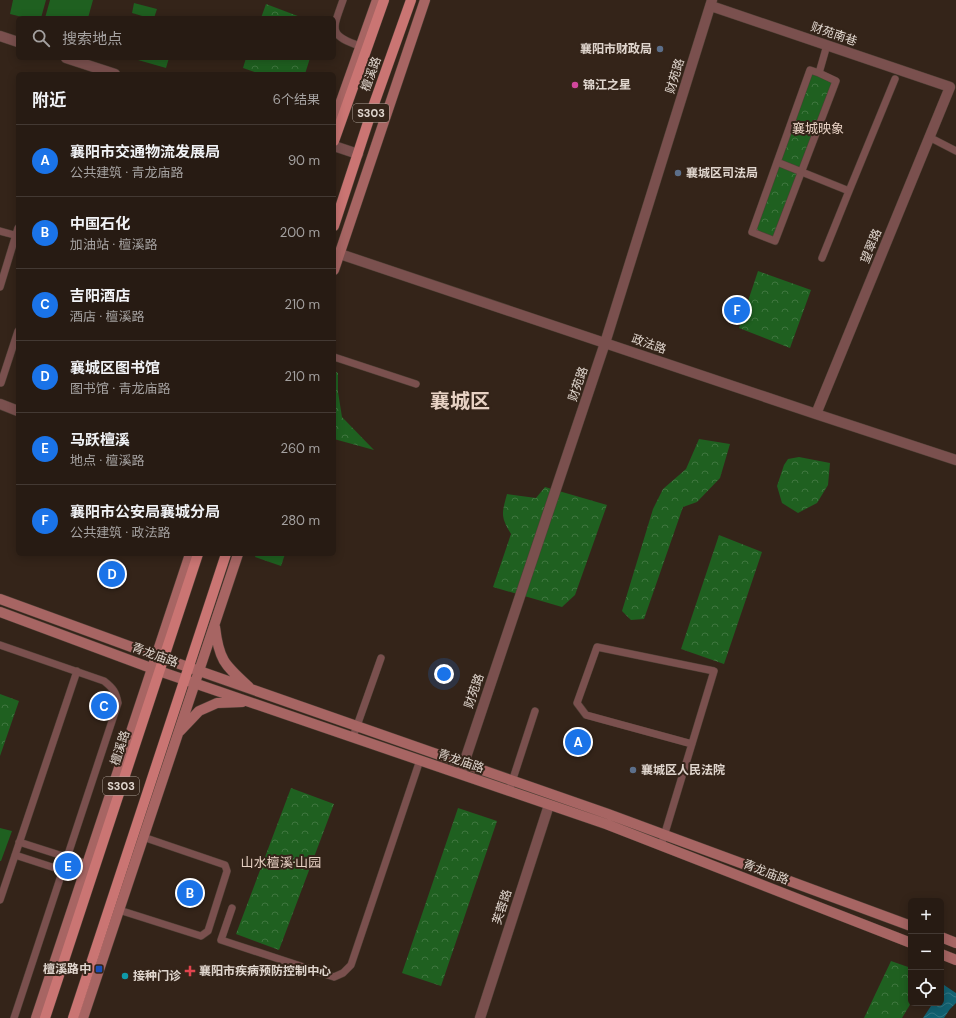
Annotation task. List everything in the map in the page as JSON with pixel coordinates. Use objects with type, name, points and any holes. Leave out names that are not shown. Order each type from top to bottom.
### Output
[{"type":"main road","name":"檀溪路","points":[[336,135],[384,0]]},
{"type":"main road","name":"檀溪路","points":[[336,220],[411,0]]},
{"type":"main road","name":"檀溪路","points":[[45,1018],[91,865],[160,657],[197,556]]},
{"type":"main road","name":"S303","points":[[73,1018],[189,681],[188,667],[225,556]]},
{"type":"street","points":[[336,115],[377,0]]},
{"type":"street","points":[[337,253],[425,0]]},
{"type":"street","name":"财苑南巷","points":[[712,3],[827,45],[950,86]]},
{"type":"street","name":"财苑路","points":[[460,774],[605,343],[712,3]]},
{"type":"street","points":[[0,36],[16,41]]},
{"type":"street","points":[[72,60],[109,72]]},
{"type":"street","name":"望翠路","points":[[816,414],[950,86]]},
{"type":"street","points":[[336,147],[358,154]]},
{"type":"street","name":"政法路","points":[[337,253],[956,460]]},
{"type":"street","points":[[0,404],[16,410]]},
{"type":"street","points":[[160,657],[189,556]]},
{"type":"street","points":[[83,1018],[177,734],[189,681],[198,671],[237,556]]},
{"type":"street","name":"青龙庙路","points":[[0,600],[664,834],[908,925]]},
{"type":"street","name":"青龙庙路","points":[[0,612],[156,670],[606,824],[908,941]]},
{"type":"street","points":[[214,623],[218,649],[226,666],[252,690]]},
{"type":"street","points":[[177,734],[199,711],[217,703],[250,702]]},
{"type":"street","name":"芙蓉路","points":[[480,1018],[548,805]]},
{"type":"street","points":[[36,1018],[87,878]]},
{"type":"street","points":[[944,937],[956,936]]},
{"type":"street","points":[[944,938],[956,943]]},
{"type":"street","points":[[944,955],[954,960]]},
{"type":"lane","points":[[336,21],[343,0]]},
{"type":"lane","points":[[336,30],[337,35],[344,40],[360,46]]},
{"type":"lane","points":[[818,72],[827,45]]},
{"type":"lane","points":[[810,70],[818,72],[836,81],[775,241],[752,232],[810,70]]},
{"type":"lane","points":[[822,258],[895,79]]},
{"type":"lane","points":[[929,137],[956,151]]},
{"type":"lane","points":[[777,162],[849,191]]},
{"type":"lane","points":[[0,231],[16,236]]},
{"type":"lane","points":[[0,287],[16,239]]},
{"type":"lane","points":[[1,383],[16,337]]},
{"type":"lane","points":[[336,358],[416,384]]},
{"type":"lane","points":[[0,646],[104,681],[112,687],[117,696],[118,703],[14,1018]]},
{"type":"lane","points":[[661,846],[664,834],[692,744],[714,671],[597,647],[577,703],[586,714],[692,744]]},
{"type":"lane","points":[[353,737],[381,658]]},
{"type":"lane","points":[[0,900],[77,672]]},
{"type":"lane","points":[[509,791],[535,711]]},
{"type":"lane","points":[[232,908],[221,940],[334,977],[343,973],[351,965],[420,760]]},
{"type":"lane","points":[[119,910],[201,936],[208,931],[227,871],[224,865],[143,837]]},
{"type":"lane","points":[[19,842],[91,865]]},
{"type":"lane","points":[[15,855],[87,878]]},
{"type":"green space","points":[[13,0],[46,0],[42,16],[18,16],[10,14]]},
{"type":"green space","points":[[50,0],[93,0],[89,16],[46,16]]},
{"type":"green space","points":[[134,3],[157,9],[155,16],[142,16],[132,13]]},
{"type":"green space","points":[[266,4],[298,16],[262,16]]},
{"type":"green space","points":[[138,60],[168,60],[166,68]]},
{"type":"green space","points":[[245,60],[309,60],[306,72],[254,72],[243,68]]},
{"type":"green space","points":[[810,70],[835,83],[775,241],[752,232]]},
{"type":"green space","points":[[758,271],[811,290],[790,348],[739,328]]},
{"type":"green space","points":[[336,372],[338,373],[338,392],[342,417],[374,450],[336,440]]},
{"type":"green space","points":[[699,439],[730,444],[720,478],[697,502],[683,507],[644,619],[631,620],[622,611],[653,509],[663,489],[686,469]]},
{"type":"green space","points":[[799,457],[830,463],[828,485],[817,503],[798,513],[782,503],[777,486],[784,465],[788,459]]},
{"type":"green space","points":[[545,487],[607,505],[575,595],[562,607],[493,587],[511,534],[505,523],[503,514],[507,494],[536,498]]},
{"type":"green space","points":[[719,535],[762,552],[724,664],[681,649]]},
{"type":"green space","points":[[255,556],[284,556],[281,566]]},
{"type":"green space","points":[[0,694],[19,701],[0,756]]},
{"type":"green space","points":[[291,788],[334,804],[279,950],[236,934]]},
{"type":"green space","points":[[458,808],[497,821],[441,986],[402,973]]},
{"type":"green space","points":[[0,828],[12,831],[1,861],[0,861]]},
{"type":"green space","points":[[891,961],[908,967],[909,1006],[902,1018],[864,1018]]},
{"type":"water","points":[[944,985],[956,993],[956,1003],[944,1018],[923,1018],[931,1006],[944,1006]]},
{"type":"place","name":"襄阳市财政局","points":[[660,49]]},
{"type":"place","name":"锦江之星","points":[[575,85]]},
{"type":"place","name":"襄城区司法局","points":[[678,173]]},
{"type":"place","name":"襄阳市公安局襄城分局","points":[[737,310]]},
{"type":"place","name":"襄城区图书馆","points":[[112,574]]},
{"type":"place","name":"吉阳酒店","points":[[104,706]]},
{"type":"place","name":"襄阳市交通物流发展局","points":[[578,742]]},
{"type":"place","name":"襄城区人民法院","points":[[633,770]]},
{"type":"place","name":"马跃檀溪","points":[[68,866]]},
{"type":"place","name":"中国石化","points":[[190,893]]},
{"type":"place","name":"檀溪路中","points":[[99,969]]},
{"type":"place","name":"襄阳市疾病预防控制中心","points":[[190,971]]},
{"type":"place","name":"接种门诊","points":[[125,976]]},
{"type":"district","name":"襄城映象","points":[[818,128]]},
{"type":"district","name":"襄城区","points":[[460,401]]},
{"type":"district","name":"山水檀溪·山园","points":[[281,862]]}]
